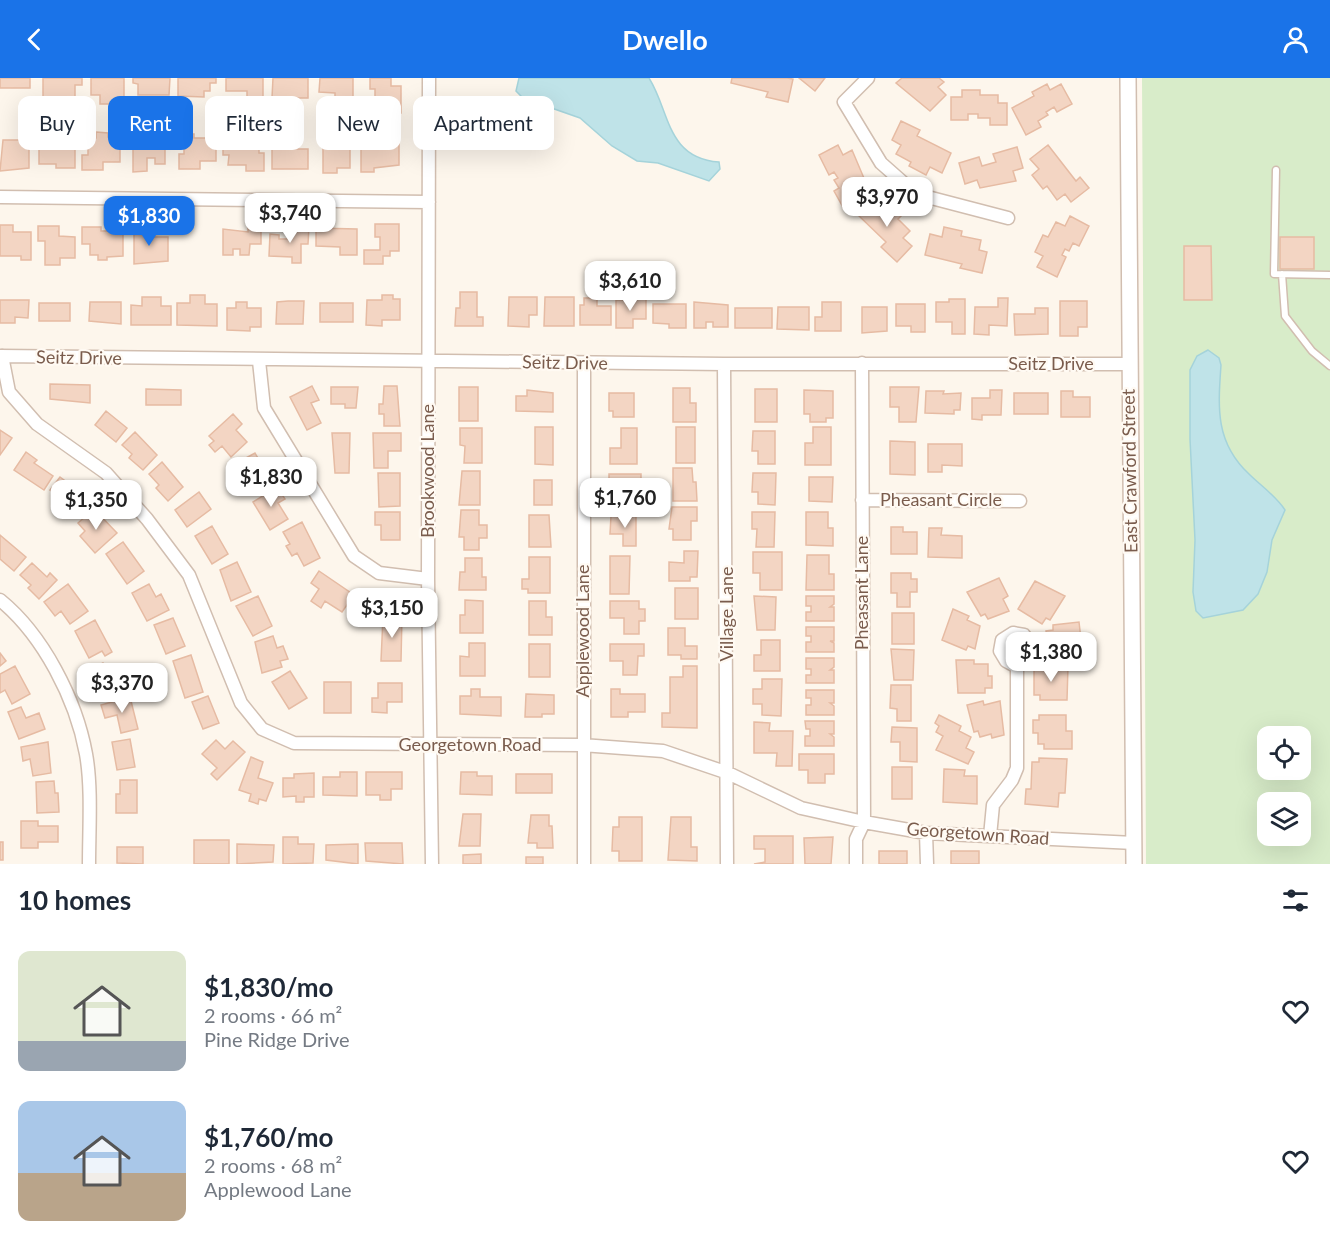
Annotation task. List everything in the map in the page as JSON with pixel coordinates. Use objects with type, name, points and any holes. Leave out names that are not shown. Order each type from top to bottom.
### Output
[{"type":"street","name":"Brookwood Lane","points":[[429,78],[428,579],[432,864]]},
{"type":"street","points":[[868,78],[844,102],[881,163],[916,195],[1008,218]]},
{"type":"street","name":"East Crawford Street","points":[[1128,78],[1134,864]]},
{"type":"street","points":[[0,197],[429,202]]},
{"type":"street","name":"Seitz Drive","points":[[1,356],[259,361],[1129,364]]},
{"type":"street","name":"Georgetown Road","points":[[1,356],[9,392],[37,424],[106,473],[147,519],[189,575],[241,703],[262,729],[294,743],[430,746],[582,745],[663,751],[728,773],[801,808],[864,822],[926,833],[1134,843]]},
{"type":"street","points":[[259,361],[264,408],[354,556],[379,573],[428,579]]},
{"type":"street","name":"Applewood Lane","points":[[584,363],[582,745],[584,864]]},
{"type":"street","name":"Pheasant Lane","points":[[856,864],[856,839],[864,822],[862,363]]},
{"type":"street","name":"Village Lane","points":[[724,364],[727,864]]},
{"type":"street","name":"Pheasant Circle","points":[[862,500],[1020,501]]},
{"type":"street","points":[[0,600],[20,616],[63,680],[86,754],[89,864]]},
{"type":"street","points":[[990,836],[993,805],[1016,775],[1017,667]]},
{"type":"street","points":[[926,833],[927,864]]},
{"type":"lane","points":[[1276,170],[1274,274],[1330,275]]},
{"type":"lane","points":[[1282,274],[1285,316],[1312,351],[1330,366]]},
{"type":"green space","points":[[1142,78],[1330,78],[1330,864],[1146,864]]},
{"type":"water","points":[[519,78],[649,78],[679,142],[689,152],[702,159],[719,162],[720,169],[709,181],[658,163],[637,161],[612,146],[580,118],[554,109],[554,96],[521,96],[516,91]]},
{"type":"water","points":[[1208,350],[1219,358],[1221,365],[1219,396],[1221,424],[1230,450],[1249,474],[1285,510],[1272,540],[1267,572],[1258,594],[1243,610],[1203,618],[1196,611],[1193,592],[1195,540],[1190,439],[1190,370],[1197,356]]},
{"type":"building","points":[[0,78],[30,78],[30,88],[0,88]]},
{"type":"building","points":[[43,78],[82,78],[82,85],[75,85],[75,96],[43,96]]},
{"type":"building","points":[[91,78],[124,78],[124,96],[108,96],[108,104],[100,104],[100,95],[91,95]]},
{"type":"building","points":[[133,78],[170,78],[169,95],[138,95],[138,84],[133,83]]},
{"type":"building","points":[[178,78],[216,78],[216,83],[210,83],[210,91],[204,91],[204,97],[178,96]]},
{"type":"building","points":[[226,78],[263,78],[263,96],[247,96],[247,91],[226,91]]},
{"type":"building","points":[[273,78],[308,78],[308,98],[272,96]]},
{"type":"building","points":[[320,78],[353,78],[353,96],[335,96],[335,93],[319,92]]},
{"type":"building","points":[[370,78],[391,78],[391,86],[401,86],[401,96],[375,96],[375,89],[370,89]]},
{"type":"building","points":[[732,78],[793,79],[788,102],[766,97],[768,92],[731,83]]},
{"type":"building","points":[[799,78],[825,78],[815,91]]},
{"type":"building","points":[[902,78],[939,78],[944,82],[938,87],[946,95],[930,111],[896,83]]},
{"type":"building","points":[[1047,84],[1050,90],[1061,84],[1072,104],[1057,112],[1054,107],[1046,112],[1048,115],[1038,121],[1041,127],[1026,135],[1012,108],[1034,96],[1032,92]]},
{"type":"building","points":[[962,90],[980,90],[980,95],[998,95],[998,103],[1007,103],[1007,125],[990,125],[990,118],[978,118],[978,114],[968,114],[968,120],[951,120],[951,97],[962,97]]},
{"type":"building","points":[[901,121],[920,130],[917,136],[951,153],[942,173],[930,167],[926,175],[909,166],[911,162],[896,154],[901,145],[892,140]]},
{"type":"building","points":[[96,132],[108,133],[108,150],[120,150],[120,162],[103,162],[103,170],[82,170],[82,155],[88,155],[88,150],[96,150]]},
{"type":"building","points":[[194,134],[194,138],[205,138],[205,150],[216,150],[216,161],[200,161],[200,169],[179,169],[179,154],[184,154],[184,150],[193,150]]},
{"type":"building","points":[[3,140],[18,140],[18,150],[29,150],[29,168],[0,171]]},
{"type":"building","points":[[838,145],[843,155],[852,150],[866,183],[858,188],[864,198],[844,209],[834,191],[839,188],[834,180],[838,178],[834,172],[829,175],[819,155]]},
{"type":"building","points":[[1048,145],[1076,181],[1080,177],[1089,188],[1071,202],[1065,194],[1057,200],[1047,186],[1043,189],[1032,175],[1039,169],[1030,159]]},
{"type":"building","points":[[1017,147],[1023,168],[1013,171],[1016,181],[980,188],[977,180],[965,184],[959,163],[979,157],[982,166],[996,162],[993,154]]},
{"type":"building","points":[[308,149],[308,169],[272,169],[272,150]]},
{"type":"building","points":[[39,150],[75,150],[75,168],[56,168],[56,164],[39,164]]},
{"type":"building","points":[[133,150],[165,150],[165,164],[155,164],[155,158],[147,158],[147,171],[133,172]]},
{"type":"building","points":[[223,150],[259,150],[259,153],[264,153],[264,171],[246,171],[246,165],[228,165],[229,155],[223,155]]},
{"type":"building","points":[[323,150],[350,150],[350,168],[337,168],[337,173],[323,173]]},
{"type":"building","points":[[361,150],[399,150],[399,165],[374,168],[374,172],[361,172]]},
{"type":"building","points":[[872,200],[878,206],[885,200],[901,216],[898,219],[910,231],[903,238],[912,246],[897,262],[881,247],[886,242],[858,215]]},
{"type":"building","points":[[1070,216],[1089,226],[1079,246],[1073,243],[1069,251],[1065,249],[1062,255],[1066,257],[1057,277],[1037,267],[1043,256],[1035,252],[1043,235],[1048,237],[1056,222],[1065,226]]},
{"type":"building","points":[[375,224],[399,224],[399,251],[390,251],[390,256],[383,256],[383,264],[364,264],[364,250],[380,250],[380,237],[375,237]]},
{"type":"building","points":[[0,225],[13,225],[13,232],[31,232],[31,260],[21,260],[21,256],[0,256]]},
{"type":"building","points":[[38,226],[59,226],[59,236],[75,237],[75,258],[60,258],[60,265],[45,265],[45,241],[38,241]]},
{"type":"building","points":[[248,226],[261,227],[261,244],[250,244],[249,255],[240,255],[240,249],[233,249],[233,255],[223,255],[223,229],[248,232]]},
{"type":"building","points":[[289,226],[309,226],[308,244],[301,244],[301,263],[292,263],[292,257],[269,256],[270,234],[279,235],[279,239],[289,239]]},
{"type":"building","points":[[82,227],[101,227],[101,231],[123,231],[123,256],[98,260],[98,255],[90,255],[90,244],[82,244]]},
{"type":"building","points":[[134,227],[150,227],[150,237],[168,237],[168,261],[134,264]]},
{"type":"building","points":[[944,227],[962,231],[961,236],[981,240],[979,250],[987,252],[982,273],[960,268],[962,264],[925,255],[930,234],[942,237]]},
{"type":"building","points":[[316,228],[357,229],[357,255],[340,255],[340,247],[316,246]]},
{"type":"building","points":[[1280,237],[1314,237],[1314,269],[1280,269]]},
{"type":"building","points":[[1184,246],[1211,246],[1212,300],[1184,300]]},
{"type":"building","points":[[460,292],[477,292],[477,317],[483,317],[483,326],[455,326],[456,308],[460,308]]},
{"type":"building","points":[[190,295],[205,295],[205,304],[217,304],[217,326],[177,325],[177,303],[190,303]]},
{"type":"building","points":[[382,295],[393,295],[393,299],[400,299],[400,320],[382,320],[382,326],[366,325],[367,300],[382,300]]},
{"type":"building","points":[[142,297],[161,297],[161,306],[171,306],[171,325],[131,325],[131,305],[142,306]]},
{"type":"building","points":[[509,297],[537,297],[537,315],[529,315],[529,327],[508,326]]},
{"type":"building","points":[[545,297],[574,297],[574,326],[544,326]]},
{"type":"building","points":[[584,298],[597,298],[597,306],[611,306],[611,325],[580,325],[580,305],[584,305]]},
{"type":"building","points":[[998,298],[1008,298],[1007,326],[989,325],[989,335],[974,334],[975,307],[998,307]]},
{"type":"building","points":[[646,299],[646,319],[633,319],[633,328],[616,328],[616,300]]},
{"type":"building","points":[[949,299],[965,299],[965,334],[952,334],[952,322],[936,322],[936,302],[949,302]]},
{"type":"building","points":[[0,300],[29,300],[28,318],[15,317],[15,323],[0,323]]},
{"type":"building","points":[[304,301],[303,324],[276,324],[277,302]]},
{"type":"building","points":[[1060,301],[1087,301],[1087,327],[1078,327],[1078,336],[1060,336]]},
{"type":"building","points":[[90,302],[121,302],[121,324],[89,321]]},
{"type":"building","points":[[236,302],[247,302],[247,308],[261,308],[261,327],[250,327],[250,331],[227,330],[227,308],[236,308]]},
{"type":"building","points":[[694,302],[728,305],[728,327],[713,327],[713,322],[706,322],[706,328],[694,328]]},
{"type":"building","points":[[822,302],[841,302],[841,331],[815,331],[815,317],[822,317]]},
{"type":"building","points":[[39,303],[70,303],[70,321],[39,321]]},
{"type":"building","points":[[320,303],[353,303],[353,322],[320,322]]},
{"type":"building","points":[[653,304],[686,304],[686,328],[669,328],[669,324],[653,323]]},
{"type":"building","points":[[896,304],[925,304],[925,332],[911,332],[911,326],[896,326]]},
{"type":"building","points":[[778,307],[809,307],[809,330],[777,329]]},
{"type":"building","points":[[862,307],[887,307],[887,331],[862,333]]},
{"type":"building","points":[[735,308],[772,308],[772,328],[735,328]]},
{"type":"building","points":[[1035,308],[1048,308],[1048,334],[1015,335],[1014,314],[1035,314]]},
{"type":"building","points":[[50,384],[90,385],[90,403],[50,399]]},
{"type":"building","points":[[312,386],[319,400],[311,403],[321,423],[307,430],[290,397]]},
{"type":"building","points":[[384,386],[397,386],[400,426],[384,426],[384,414],[379,414],[379,404],[383,404]]},
{"type":"building","points":[[331,387],[358,387],[356,408],[345,408],[345,404],[331,404]]},
{"type":"building","points":[[459,387],[478,387],[478,421],[459,421]]},
{"type":"building","points":[[890,387],[919,387],[916,422],[899,422],[899,407],[890,407]]},
{"type":"building","points":[[673,388],[690,388],[690,403],[696,403],[696,422],[673,422]]},
{"type":"building","points":[[146,389],[181,390],[181,405],[146,405]]},
{"type":"building","points":[[755,389],[777,389],[777,422],[755,422]]},
{"type":"building","points":[[527,390],[553,393],[553,412],[516,411],[516,396],[527,396]]},
{"type":"building","points":[[804,390],[833,391],[833,418],[826,418],[826,422],[810,422],[810,414],[804,414]]},
{"type":"building","points":[[990,390],[1002,390],[1001,415],[982,415],[982,420],[972,419],[972,398],[990,398]]},
{"type":"building","points":[[926,391],[944,391],[943,394],[961,393],[960,410],[954,410],[954,414],[925,413]]},
{"type":"building","points":[[1061,391],[1073,391],[1073,397],[1090,397],[1090,417],[1061,417]]},
{"type":"building","points":[[609,393],[634,393],[634,417],[613,417],[613,411],[609,411]]},
{"type":"building","points":[[1014,393],[1048,393],[1048,414],[1014,414]]},
{"type":"building","points":[[106,411],[127,428],[116,442],[95,425]]},
{"type":"building","points":[[233,414],[242,424],[236,430],[247,442],[231,457],[222,446],[215,452],[209,445],[214,441],[209,436]]},
{"type":"building","points":[[535,427],[553,427],[553,465],[535,464]]},
{"type":"building","points":[[676,427],[695,427],[695,463],[676,463]]},
{"type":"building","points":[[813,427],[831,427],[831,465],[805,465],[805,443],[813,443]]},
{"type":"building","points":[[460,428],[482,428],[482,463],[464,463],[465,446],[460,445]]},
{"type":"building","points":[[621,428],[637,428],[637,464],[610,464],[610,448],[621,448]]},
{"type":"building","points":[[0,430],[12,438],[0,455]]},
{"type":"building","points":[[753,431],[775,431],[775,464],[758,464],[758,451],[752,451]]},
{"type":"building","points":[[135,432],[157,455],[143,470],[129,458],[132,454],[122,445]]},
{"type":"building","points":[[332,433],[350,433],[349,473],[335,473]]},
{"type":"building","points":[[373,433],[401,433],[401,451],[388,451],[388,468],[374,468]]},
{"type":"building","points":[[890,441],[915,442],[915,475],[890,474]]},
{"type":"building","points":[[928,444],[962,444],[962,466],[942,465],[942,472],[928,472]]},
{"type":"building","points":[[26,452],[37,460],[34,463],[53,476],[44,490],[14,470]]},
{"type":"building","points":[[255,453],[270,479],[245,494],[236,478],[248,471],[242,460]]},
{"type":"building","points":[[162,462],[183,487],[168,501],[156,488],[159,485],[149,474]]},
{"type":"building","points":[[673,468],[692,468],[693,482],[696,482],[697,501],[673,501]]},
{"type":"building","points":[[462,471],[480,471],[480,505],[459,505]]},
{"type":"building","points":[[378,473],[400,473],[400,506],[379,507]]},
{"type":"building","points":[[753,473],[776,473],[775,505],[758,504],[758,492],[752,492]]},
{"type":"building","points":[[609,474],[641,474],[641,482],[635,482],[634,504],[621,504],[621,490],[609,490]]},
{"type":"building","points":[[60,477],[88,498],[77,514],[56,499],[59,496],[50,490]]},
{"type":"building","points":[[809,477],[833,477],[832,502],[809,501]]},
{"type":"building","points":[[534,480],[552,480],[552,505],[534,505]]},
{"type":"building","points":[[277,487],[285,499],[278,503],[288,519],[270,530],[253,502]]},
{"type":"building","points":[[199,492],[211,509],[187,527],[175,510]]},
{"type":"building","points":[[672,507],[697,507],[697,521],[691,521],[691,540],[673,540],[673,529],[669,529]]},
{"type":"building","points":[[94,509],[117,533],[95,553],[80,536],[85,531],[78,523]]},
{"type":"building","points":[[461,510],[479,510],[479,525],[487,525],[487,538],[479,538],[479,550],[464,550],[464,537],[459,537]]},
{"type":"building","points":[[375,512],[400,512],[400,540],[381,540],[381,525],[375,525]]},
{"type":"building","points":[[752,512],[775,512],[774,547],[756,547],[757,529],[752,529]]},
{"type":"building","points":[[806,512],[828,512],[828,528],[833,528],[833,546],[806,545]]},
{"type":"building","points":[[529,515],[549,515],[551,547],[529,547]]},
{"type":"building","points":[[611,516],[636,516],[636,546],[623,546],[623,534],[610,534]]},
{"type":"building","points":[[302,522],[320,558],[304,566],[297,553],[292,556],[286,546],[290,544],[283,532]]},
{"type":"building","points":[[212,526],[228,554],[212,564],[195,536]]},
{"type":"building","points":[[891,527],[903,527],[903,532],[917,532],[917,554],[891,554]]},
{"type":"building","points":[[929,528],[942,528],[941,535],[962,536],[962,558],[928,557]]},
{"type":"building","points":[[0,535],[26,557],[14,571],[0,559]]},
{"type":"building","points":[[123,542],[144,571],[127,584],[106,554]]},
{"type":"building","points":[[684,551],[698,551],[697,577],[690,577],[690,581],[669,581],[669,562],[684,563]]},
{"type":"building","points":[[753,552],[782,552],[782,590],[760,590],[760,573],[753,573]]},
{"type":"building","points":[[807,555],[829,555],[829,574],[834,574],[834,590],[806,590]]},
{"type":"building","points":[[610,556],[630,556],[629,594],[610,594]]},
{"type":"building","points":[[529,557],[550,557],[550,593],[528,593],[528,589],[522,589],[522,579],[529,579]]},
{"type":"building","points":[[465,558],[482,558],[482,577],[486,577],[486,590],[459,590],[460,572],[465,572]]},
{"type":"building","points":[[237,562],[251,592],[231,601],[220,570]]},
{"type":"building","points":[[32,563],[47,577],[50,573],[57,580],[39,599],[28,588],[31,585],[20,575]]},
{"type":"building","points":[[319,571],[354,595],[342,612],[325,601],[321,608],[311,601],[319,589],[311,583]]},
{"type":"building","points":[[891,573],[911,573],[911,579],[917,579],[917,592],[910,592],[910,607],[897,607],[897,593],[891,593]]},
{"type":"building","points":[[999,578],[1008,596],[1003,599],[1009,611],[988,619],[985,614],[981,616],[967,592]]},
{"type":"building","points":[[1035,581],[1065,596],[1050,620],[1046,618],[1042,624],[1018,609]]},
{"type":"building","points":[[68,584],[88,611],[70,624],[61,611],[55,616],[44,602]]},
{"type":"building","points":[[149,584],[156,597],[161,594],[169,610],[147,621],[132,593]]},
{"type":"building","points":[[675,588],[698,588],[698,619],[675,619]]},
{"type":"building","points":[[258,596],[272,626],[253,636],[236,606]]},
{"type":"building","points":[[754,596],[776,597],[775,630],[757,630]]},
{"type":"building","points":[[806,596],[834,596],[834,604],[830,607],[834,607],[834,621],[806,621],[806,612],[811,612],[811,606],[806,606]]},
{"type":"building","points":[[465,600],[483,601],[483,633],[460,633],[460,615],[465,615]]},
{"type":"building","points":[[529,601],[546,601],[546,617],[552,617],[552,635],[529,635]]},
{"type":"building","points":[[610,601],[639,601],[639,609],[645,609],[645,621],[639,621],[639,634],[624,634],[624,618],[610,618]]},
{"type":"building","points":[[953,609],[969,616],[967,620],[980,626],[975,649],[968,646],[966,650],[942,640]]},
{"type":"building","points":[[892,613],[914,613],[914,644],[892,644]]},
{"type":"building","points":[[402,616],[401,661],[381,661],[383,617]]},
{"type":"building","points":[[173,618],[185,646],[166,654],[154,625]]},
{"type":"building","points":[[95,620],[112,652],[105,656],[102,651],[89,658],[75,631]]},
{"type":"building","points":[[1079,622],[1083,656],[1055,659],[1055,655],[1049,656],[1046,631],[1053,630],[1053,625]]},
{"type":"building","points":[[806,627],[834,627],[834,641],[830,641],[834,643],[834,652],[806,652],[806,642],[811,642],[811,636],[806,636]]},
{"type":"building","points":[[668,628],[685,628],[685,646],[697,646],[697,659],[681,659],[681,655],[668,655]]},
{"type":"building","points":[[273,636],[277,648],[283,646],[288,659],[280,661],[282,667],[262,673],[255,642]]},
{"type":"building","points":[[761,640],[780,640],[780,671],[754,671],[754,655],[761,655]]},
{"type":"building","points":[[469,643],[485,643],[485,676],[460,676],[460,656],[469,657]]},
{"type":"building","points":[[529,644],[550,644],[550,677],[529,677]]},
{"type":"building","points":[[610,644],[644,644],[644,656],[638,656],[637,675],[623,675],[623,661],[610,661]]},
{"type":"building","points":[[891,649],[914,650],[913,680],[894,680]]},
{"type":"building","points":[[0,653],[6,661],[0,666]]},
{"type":"building","points":[[191,655],[203,692],[185,698],[173,661]]},
{"type":"building","points":[[806,658],[834,658],[834,667],[830,670],[834,670],[834,683],[806,683],[806,675],[811,675],[811,669],[806,669]]},
{"type":"building","points":[[956,660],[974,660],[974,664],[988,664],[988,676],[992,676],[992,688],[985,688],[985,693],[958,693]]},
{"type":"building","points":[[103,663],[110,677],[106,679],[111,691],[100,696],[88,670]]},
{"type":"building","points":[[15,666],[30,694],[12,704],[5,690],[0,693],[0,674]]},
{"type":"building","points":[[683,666],[697,666],[697,728],[662,727],[662,713],[670,713],[670,677],[683,677]]},
{"type":"building","points":[[1041,666],[1068,666],[1067,700],[1040,700],[1040,695],[1034,695],[1034,670],[1041,670]]},
{"type":"building","points":[[290,671],[307,698],[289,709],[272,682]]},
{"type":"building","points":[[762,679],[782,679],[781,716],[762,715],[762,704],[753,704],[753,689],[762,689]]},
{"type":"building","points":[[324,682],[351,682],[351,713],[324,713]]},
{"type":"building","points":[[378,683],[402,683],[402,702],[387,702],[387,713],[372,712],[372,698],[378,698]]},
{"type":"building","points":[[891,685],[911,685],[911,721],[897,721],[897,709],[890,708]]},
{"type":"building","points":[[471,689],[480,689],[480,697],[501,697],[501,716],[460,714],[460,696],[471,696]]},
{"type":"building","points":[[611,689],[620,689],[620,694],[645,694],[645,712],[628,712],[628,717],[611,717]]},
{"type":"building","points":[[806,690],[834,690],[834,703],[830,703],[834,706],[834,715],[806,715],[806,705],[811,705],[811,698],[806,698]]},
{"type":"building","points":[[526,694],[554,695],[554,714],[525,717]]},
{"type":"building","points":[[208,696],[219,723],[203,729],[192,702]]},
{"type":"building","points":[[130,697],[138,729],[121,733],[117,715],[105,718],[101,705]]},
{"type":"building","points":[[983,701],[984,705],[1000,701],[1004,735],[992,738],[991,734],[980,737],[978,731],[974,732],[967,705]]},
{"type":"building","points":[[21,707],[26,718],[39,713],[45,729],[19,739],[8,712]]},
{"type":"building","points":[[939,715],[961,726],[959,731],[971,737],[966,748],[974,752],[968,764],[936,750],[943,736],[936,732],[939,726],[935,723]]},
{"type":"building","points":[[1039,715],[1066,715],[1066,731],[1072,731],[1072,749],[1044,749],[1044,744],[1038,744],[1038,733],[1033,733],[1033,720],[1039,720]]},
{"type":"building","points":[[805,721],[834,721],[834,734],[830,734],[834,737],[834,746],[805,746],[805,736],[810,736],[810,729],[806,729]]},
{"type":"building","points":[[754,722],[770,723],[769,731],[793,731],[792,766],[776,766],[777,753],[754,753]]},
{"type":"building","points":[[892,727],[917,728],[917,762],[900,761],[900,742],[891,742]]},
{"type":"building","points":[[130,739],[135,767],[117,770],[112,742]]},
{"type":"building","points":[[216,740],[225,749],[233,741],[245,752],[217,780],[211,774],[217,768],[202,754]]},
{"type":"building","points":[[48,742],[51,773],[33,776],[30,759],[23,761],[21,747]]},
{"type":"building","points":[[799,754],[834,754],[834,774],[825,774],[825,783],[808,783],[808,770],[799,770]]},
{"type":"building","points":[[251,757],[263,762],[258,778],[273,783],[266,801],[259,799],[258,804],[249,801],[251,794],[239,790]]},
{"type":"building","points":[[1039,758],[1067,759],[1065,793],[1059,793],[1058,807],[1025,804],[1026,789],[1031,789],[1032,762],[1039,762]]},
{"type":"building","points":[[892,767],[912,767],[912,799],[892,799]]},
{"type":"building","points":[[944,769],[965,770],[964,776],[977,776],[977,804],[943,802]]},
{"type":"building","points":[[340,772],[357,772],[357,796],[323,795],[323,777],[340,777]]},
{"type":"building","points":[[366,772],[402,772],[402,789],[391,789],[391,800],[380,800],[380,795],[366,795]]},
{"type":"building","points":[[461,772],[477,772],[477,776],[492,776],[492,795],[460,794]]},
{"type":"building","points":[[314,773],[314,797],[304,797],[304,802],[296,802],[296,796],[283,797],[283,778],[294,778],[294,774]]},
{"type":"building","points":[[516,774],[552,774],[552,793],[516,793]]},
{"type":"building","points":[[120,780],[137,780],[137,813],[116,813],[116,794],[120,794]]},
{"type":"building","points":[[54,781],[55,793],[58,793],[59,812],[37,813],[36,782]]},
{"type":"building","points":[[463,814],[481,814],[480,846],[459,846]]},
{"type":"building","points":[[531,815],[549,815],[553,848],[537,848],[537,843],[528,843]]},
{"type":"building","points":[[619,817],[642,817],[642,861],[619,861],[619,851],[612,851],[613,827],[619,827]]},
{"type":"building","points":[[671,817],[691,817],[691,847],[697,847],[697,861],[668,860]]},
{"type":"building","points":[[21,821],[38,821],[38,826],[58,826],[58,842],[38,842],[38,848],[21,848]]},
{"type":"building","points":[[754,836],[793,836],[793,864],[754,864],[765,862],[765,849],[754,849]]},
{"type":"building","points":[[283,837],[298,837],[298,844],[314,844],[313,863],[283,864]]},
{"type":"building","points":[[833,837],[831,864],[805,864],[804,838]]},
{"type":"building","points":[[194,840],[229,840],[229,864],[194,864]]},
{"type":"building","points":[[0,842],[3,842],[3,860],[0,860]]},
{"type":"building","points":[[365,843],[402,843],[403,864],[366,861]]},
{"type":"building","points":[[237,844],[274,845],[273,862],[237,864]]},
{"type":"building","points":[[358,844],[358,864],[326,860],[326,845]]},
{"type":"building","points":[[117,847],[143,847],[143,864],[117,863]]},
{"type":"building","points":[[879,851],[907,851],[907,864],[879,864]]},
{"type":"building","points":[[951,851],[979,851],[979,864],[951,864]]},
{"type":"building","points":[[481,854],[481,864],[463,864],[463,855]]},
{"type":"building","points":[[526,857],[543,857],[543,864],[526,864]]}]
